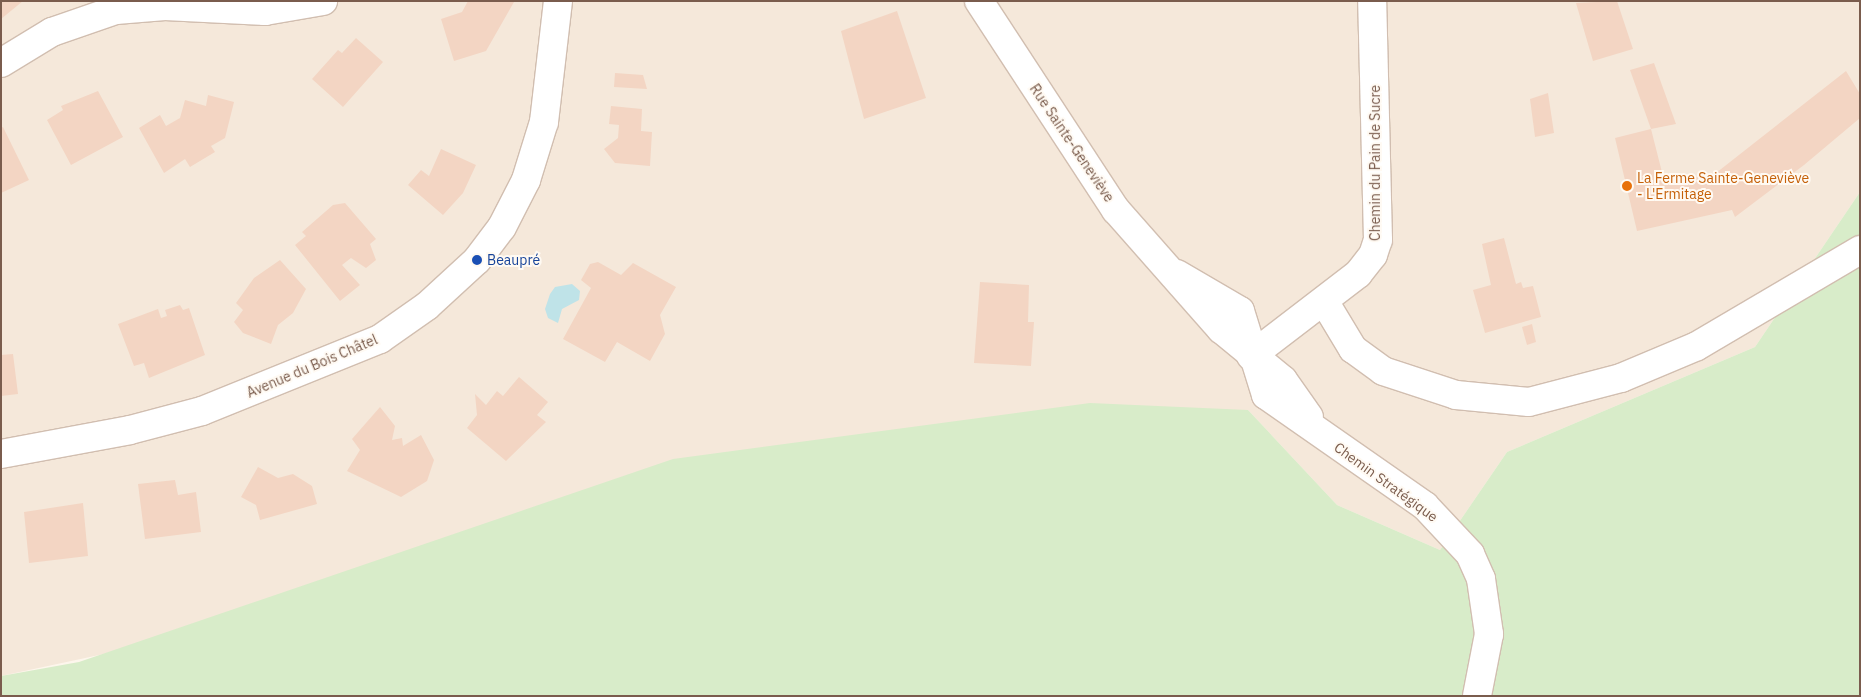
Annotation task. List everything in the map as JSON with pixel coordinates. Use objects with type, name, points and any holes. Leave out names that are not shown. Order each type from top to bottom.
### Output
[{"type":"street","points":[[1,63],[52,32],[116,10],[165,6],[265,11],[323,1]]},
{"type":"street","name":"Avenue du Bois Châtel","points":[[1,454],[130,430],[202,411],[380,339],[428,306],[476,260],[502,226],[526,180],[544,122],[558,1]]},
{"type":"street","name":"Rue Sainte-Geneviève","points":[[979,1],[1116,210],[1177,274],[1221,329],[1251,356]]},
{"type":"street","name":"Chemin du Pain de Sucre","points":[[1251,356],[1324,301],[1366,266],[1378,240],[1372,1]]},
{"type":"street","points":[[1324,301],[1353,348],[1383,371],[1456,395],[1529,402],[1621,378],[1697,346],[1860,250]]},
{"type":"street","name":"Chemin Stratégique","points":[[1251,356],[1266,395],[1425,506],[1470,554],[1481,579],[1490,634],[1477,696]]},
{"type":"shaded area","points":[[1,1],[1860,1],[1860,192],[1755,347],[1507,452],[1440,550],[1337,505],[1248,410],[1,676]]},
{"type":"green space","points":[[1860,192],[1860,696],[1,696],[1,676],[79,662],[673,459],[1090,403],[1248,410],[1337,505],[1440,550],[1507,452],[1755,347]]},
{"type":"water","points":[[572,284],[580,291],[579,300],[562,309],[558,323],[548,318],[545,309],[550,294],[555,287]]},
{"type":"building","points":[[1,1],[23,1],[1,19]]},
{"type":"building","points":[[468,1],[514,2],[486,51],[454,61],[441,19],[462,12]]},
{"type":"building","points":[[1617,1],[1633,49],[1593,61],[1576,3]]},
{"type":"building","points":[[897,11],[926,98],[864,119],[841,31]]},
{"type":"building","points":[[356,38],[383,62],[343,107],[312,79],[338,50],[342,53]]},
{"type":"building","points":[[1654,63],[1676,124],[1651,129],[1630,70]]},
{"type":"building","points":[[1846,71],[1860,94],[1860,118],[1804,165],[1735,217],[1732,210],[1637,231],[1615,138],[1651,129],[1665,184],[1716,173]]},
{"type":"building","points":[[615,73],[643,75],[647,89],[614,87]]},
{"type":"building","points":[[98,91],[123,137],[71,165],[47,120],[63,110],[61,106]]},
{"type":"building","points":[[1548,93],[1554,133],[1535,137],[1530,99]]},
{"type":"building","points":[[208,95],[234,102],[225,138],[211,146],[215,152],[190,167],[185,159],[164,173],[139,128],[160,115],[166,126],[180,118],[185,100],[206,106]]},
{"type":"building","points":[[611,106],[642,109],[641,131],[652,132],[650,166],[615,163],[604,149],[618,138],[619,125],[609,124]]},
{"type":"building","points":[[3,127],[29,180],[1,193],[1,128]]},
{"type":"building","points":[[441,149],[476,165],[463,193],[443,215],[408,185],[421,170],[429,176]]},
{"type":"building","points":[[345,203],[376,239],[370,244],[376,260],[366,268],[351,258],[342,265],[360,285],[340,301],[295,245],[306,236],[302,232],[333,205]]},
{"type":"building","points":[[1504,238],[1516,284],[1521,282],[1523,288],[1533,286],[1541,317],[1485,333],[1473,290],[1491,285],[1482,244]]},
{"type":"building","points":[[280,260],[306,289],[293,313],[278,325],[271,344],[243,333],[234,322],[243,310],[236,303],[254,278]]},
{"type":"building","points":[[598,262],[621,275],[633,263],[676,287],[660,315],[665,334],[650,361],[617,342],[605,362],[563,339],[591,288],[581,280],[590,264]]},
{"type":"building","points":[[980,282],[1029,285],[1028,322],[1034,322],[1031,366],[974,363]]},
{"type":"building","points":[[180,305],[183,310],[189,308],[205,355],[149,378],[144,363],[134,366],[118,324],[158,309],[161,318],[167,316],[165,310]]},
{"type":"building","points":[[1532,324],[1536,342],[1527,345],[1522,327]]},
{"type":"building","points":[[13,354],[18,394],[1,396],[1,355]]},
{"type":"building","points":[[519,377],[548,402],[537,415],[546,422],[506,461],[467,428],[477,415],[475,394],[486,405],[497,391],[503,396]]},
{"type":"building","points":[[380,407],[395,426],[392,440],[402,438],[403,446],[421,435],[434,460],[427,481],[401,497],[347,471],[360,450],[352,439]]},
{"type":"building","points":[[258,467],[278,478],[293,474],[312,486],[317,504],[260,520],[256,505],[241,497]]},
{"type":"building","points":[[175,480],[178,495],[196,492],[201,532],[145,539],[138,484]]},
{"type":"building","points":[[83,503],[88,556],[29,563],[24,512]]},
{"type":"place","name":"La Ferme Sainte-Geneviève - L'Ermitage","points":[[1627,186]]},
{"type":"place","name":"Beaupré","points":[[477,260]]}]
